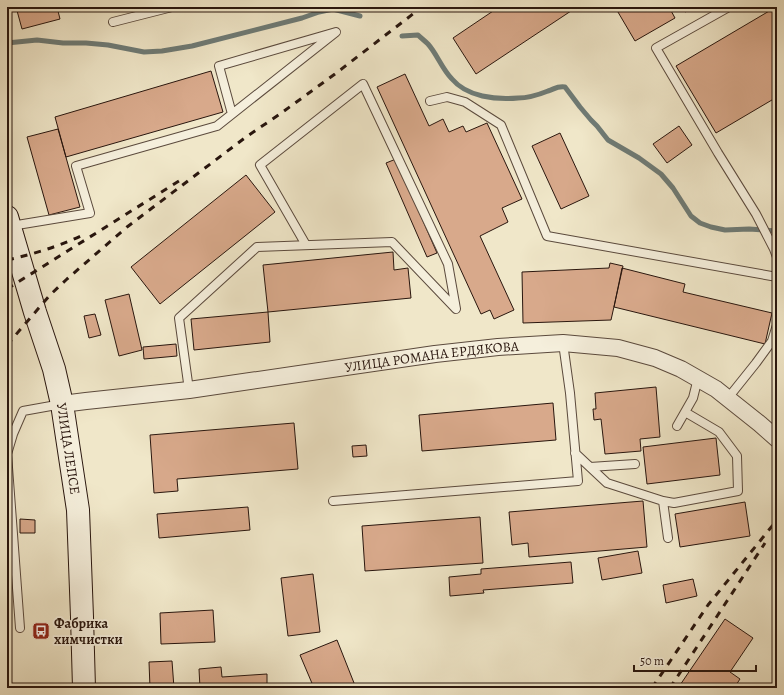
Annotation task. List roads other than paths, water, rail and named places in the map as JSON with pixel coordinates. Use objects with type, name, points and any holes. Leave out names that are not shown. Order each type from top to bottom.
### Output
[{"type":"main road","name":"УЛИЦА ЛЕПСЕ","points":[[8,222],[54,369],[62,404],[78,510],[84,688]]},
{"type":"street","name":"УЛИЦА РОМАНА ЕРДЯКОВА","points":[[62,404],[189,390],[435,354],[498,347],[563,343],[618,348],[655,358],[681,369],[716,389],[777,439]]},
{"type":"lane","points":[[114,22],[172,7]]},
{"type":"lane","points":[[729,7],[656,48],[756,214],[777,257]]},
{"type":"lane","points":[[8,222],[90,213],[76,166],[217,126],[336,32],[219,66],[232,114]]},
{"type":"lane","points":[[189,390],[179,318],[257,247],[392,242],[456,309],[448,264],[363,84],[260,165],[306,245]]},
{"type":"lane","points":[[430,101],[447,97],[465,102],[501,126],[547,236],[777,278]]},
{"type":"lane","points":[[728,398],[772,341],[777,325]]},
{"type":"lane","points":[[333,501],[578,481],[570,393],[563,343]]},
{"type":"lane","points":[[677,426],[693,398],[698,378]]},
{"type":"lane","points":[[20,628],[7,454],[23,411],[62,404]]},
{"type":"lane","points":[[575,452],[607,483],[663,501],[674,503],[738,491],[737,456],[719,432],[685,412]]},
{"type":"lane","points":[[590,467],[635,464]]},
{"type":"lane","points":[[663,501],[668,538]]},
{"type":"waterway","points":[[7,43],[37,40],[108,45],[144,52],[162,51],[192,46],[333,9],[360,16]]},
{"type":"waterway","points":[[402,36],[418,35],[428,44],[445,71],[458,85],[466,90],[482,96],[491,98],[522,98],[537,95],[558,87],[565,87],[608,140],[639,158],[661,174],[673,188],[691,216],[700,223],[725,230],[749,229],[777,231]]},
{"type":"railway","points":[[7,345],[50,295],[127,227],[246,137],[335,74],[422,7]]},
{"type":"railway","points":[[7,289],[179,181]]},
{"type":"railway","points":[[7,260],[47,249],[85,234]]},
{"type":"railway","points":[[652,688],[708,605],[777,520]]},
{"type":"railway","points":[[670,688],[765,543]]},
{"type":"place","name":"Фабрика химчистки","points":[[41,631]]}]
